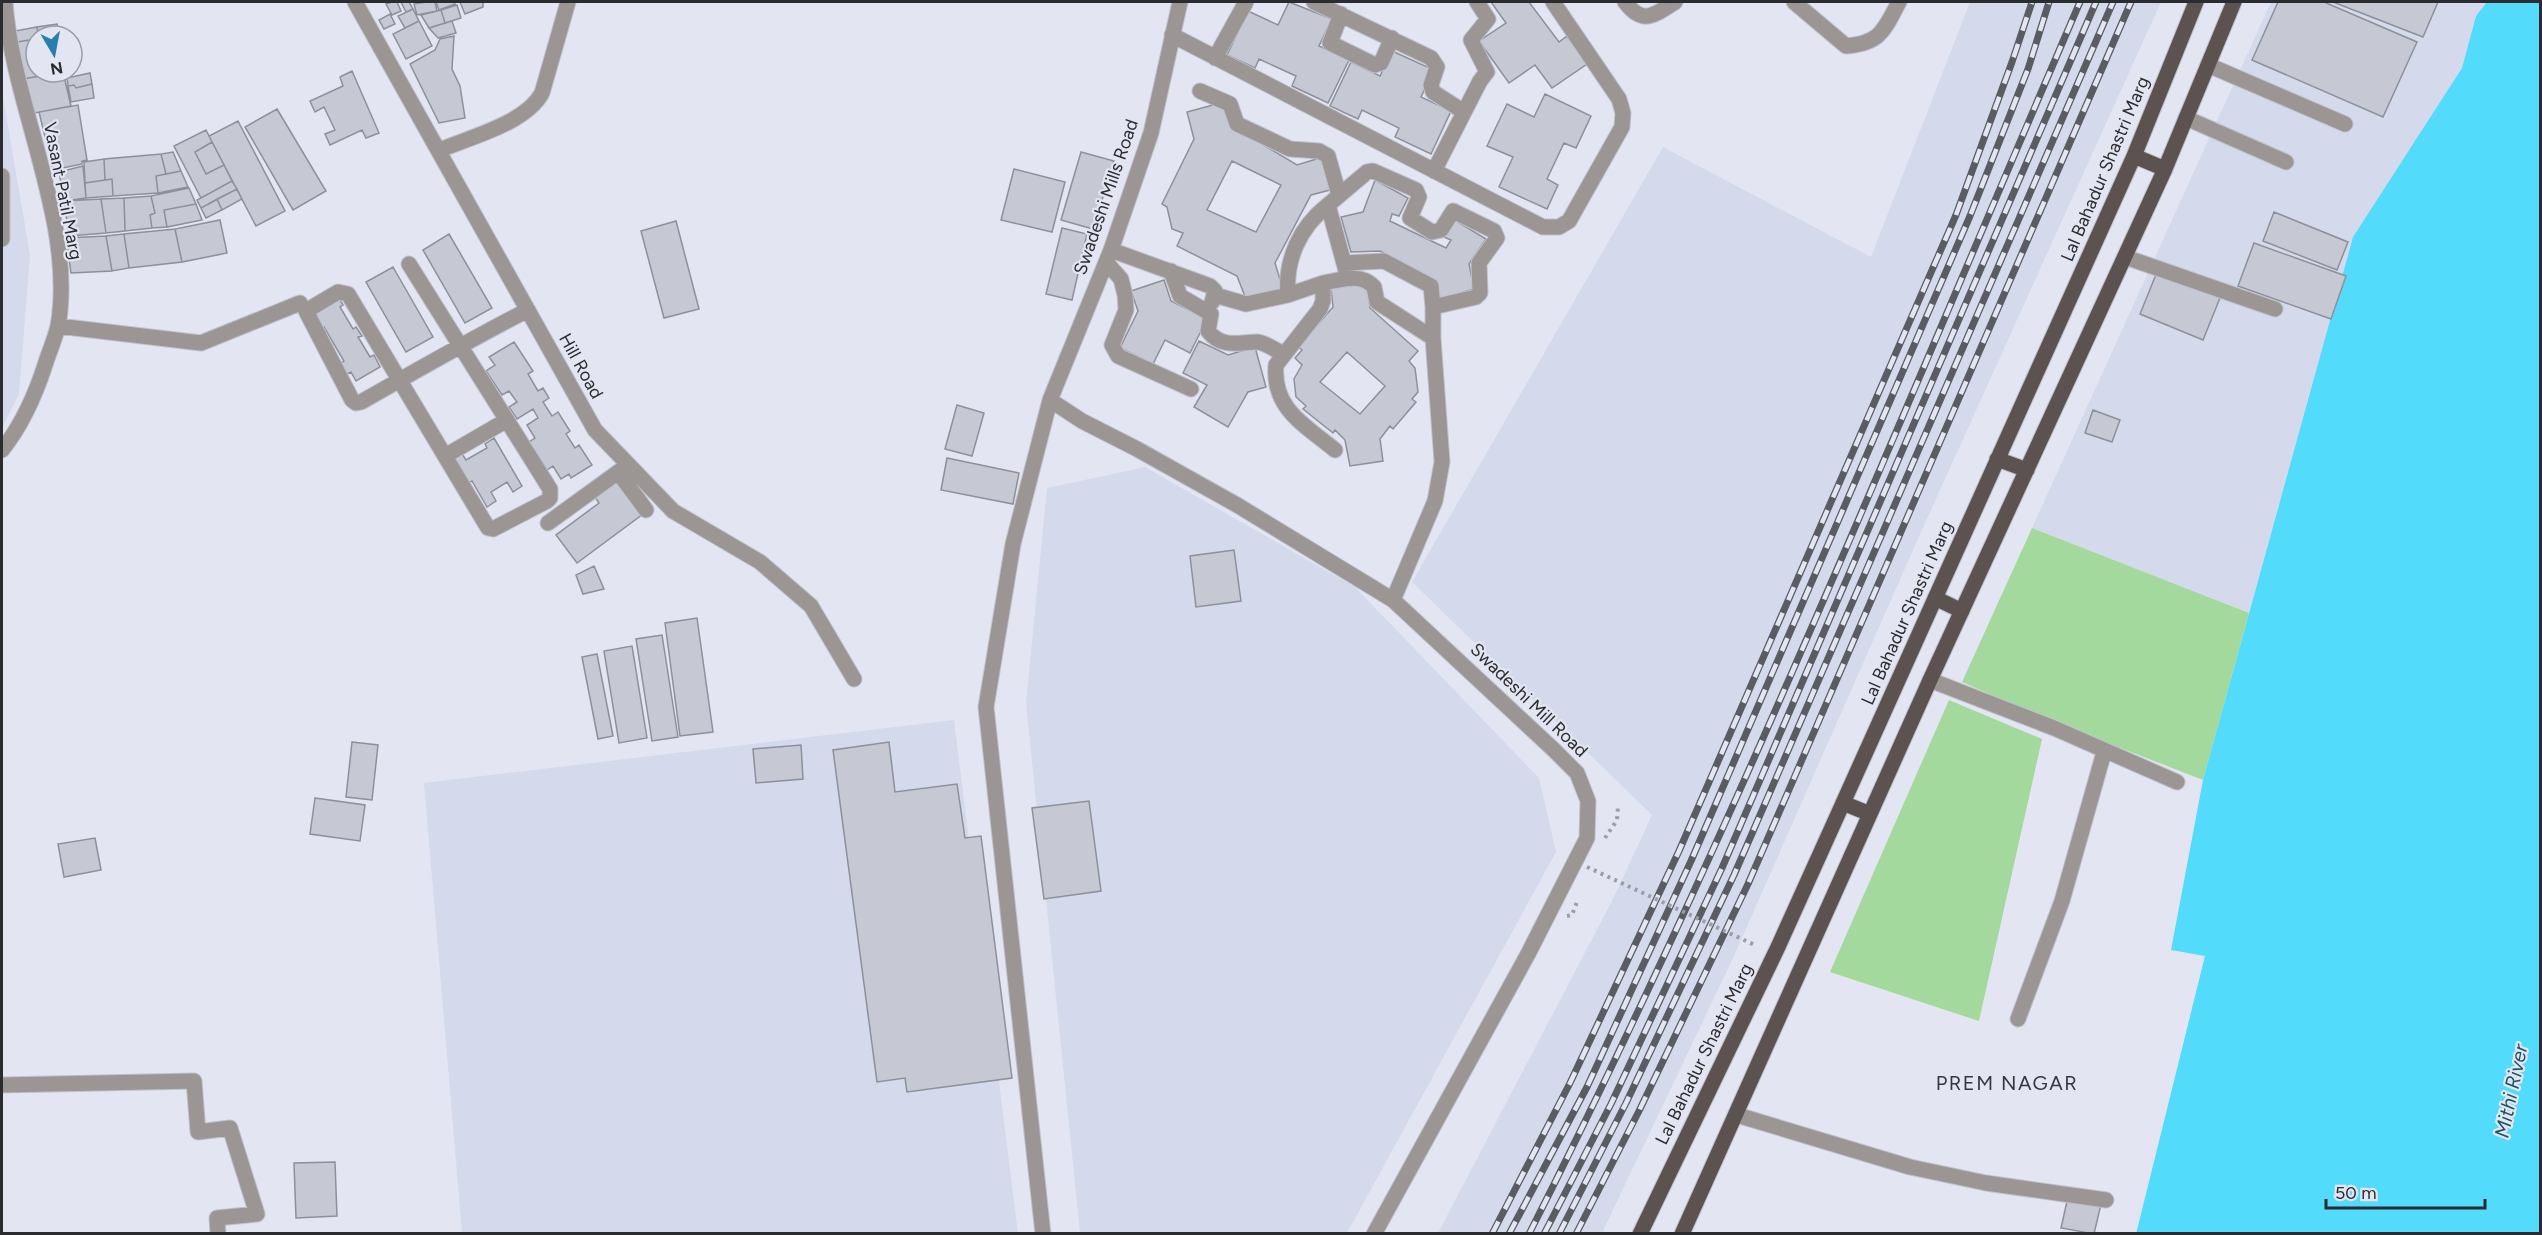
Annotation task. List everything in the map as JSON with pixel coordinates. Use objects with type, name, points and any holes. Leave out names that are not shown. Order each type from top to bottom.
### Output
[{"type":"main road","name":"Lal Bahadur Shastri Marg","points":[[1640,1233],[1778,947],[2134,156],[2196,2]]},
{"type":"main road","points":[[1682,1233],[1737,1115],[1930,680],[2165,169],[2234,2]]},
{"type":"main road","points":[[2134,156],[2165,169]]},
{"type":"main road","points":[[1997,459],[2027,470]]},
{"type":"main road","points":[[1935,598],[1962,611]]},
{"type":"main road","points":[[1843,803],[1870,814]]},
{"type":"street","name":"Vasant Patil Marg","points":[[2,450],[16,431],[38,386],[58,326],[60,287],[56,238],[35,140],[14,66],[5,2]]},
{"type":"street","name":"Hill Road","points":[[355,2],[595,430],[623,469],[673,511],[760,562],[811,606],[854,679]]},
{"type":"street","points":[[440,150],[523,115],[536,105],[542,93],[568,2]]},
{"type":"street","name":"Swadeshi Mills Road","points":[[1043,1233],[986,707],[1013,544],[1050,400],[1108,256],[1151,133],[1180,2]]},
{"type":"street","points":[[1215,58],[1245,2]]},
{"type":"street","points":[[1314,2],[1431,58],[1437,67],[1431,85],[1433,92],[1464,112]]},
{"type":"street","points":[[1434,171],[1487,72],[1471,40],[1488,19],[1477,2]]},
{"type":"street","points":[[1172,35],[1543,227],[1559,227],[1569,221],[1622,127],[1623,113],[1619,99],[1553,2]]},
{"type":"street","points":[[1625,2],[1633,12],[1644,17],[1655,14],[1675,2]]},
{"type":"street","points":[[1794,2],[1846,46],[1867,44],[1883,31],[1899,2]]},
{"type":"street","points":[[1341,14],[1330,43],[1375,65],[1381,63],[1392,38]]},
{"type":"street","points":[[2208,64],[2345,123]]},
{"type":"street","points":[[1200,91],[1230,104],[1234,120],[1242,127],[1290,149],[1324,153],[1328,156],[1346,270]]},
{"type":"street","points":[[2186,118],[2286,162]]},
{"type":"street","points":[[1288,295],[1287,275],[1290,260],[1306,225],[1367,172],[1373,171],[1416,190],[1419,196],[1410,218],[1432,232],[1441,230],[1453,211],[1497,234],[1494,244],[1479,262],[1480,293],[1476,297],[1433,307]]},
{"type":"street","points":[[2,176],[2,239]]},
{"type":"street","points":[[1108,256],[1171,271],[1210,286],[1215,296],[1246,304],[1288,295],[1323,283],[1346,270],[1384,261],[1431,286],[1442,462],[1435,501],[1393,600]]},
{"type":"street","points":[[1108,256],[1121,279],[1126,310],[1112,345],[1113,352],[1191,389]]},
{"type":"street","points":[[2125,257],[2275,309]]},
{"type":"street","points":[[409,264],[462,345],[550,489],[550,498],[547,501],[498,528],[488,528],[400,380],[346,292],[338,292],[306,311],[352,400],[361,402],[400,380],[462,345],[528,310]]},
{"type":"street","points":[[1346,270],[1370,282],[1374,287],[1377,302],[1433,338]]},
{"type":"street","points":[[1171,271],[1180,296],[1211,314],[1208,331],[1211,335],[1234,346],[1263,343],[1283,354]]},
{"type":"street","points":[[1323,283],[1323,301],[1320,309],[1276,365],[1277,393],[1290,413],[1335,450]]},
{"type":"street","points":[[1208,311],[1215,296]]},
{"type":"street","points":[[58,326],[201,343],[300,303]]},
{"type":"street","name":"Swadeshi Mill Road","points":[[1050,400],[1082,422],[1137,449],[1237,505],[1393,600],[1577,773],[1588,801],[1587,838],[1528,954],[1374,1233]]},
{"type":"street","points":[[445,456],[507,420]]},
{"type":"street","points":[[548,523],[623,469],[646,510]]},
{"type":"street","points":[[1930,680],[2054,728],[2104,752],[2177,782]]},
{"type":"street","points":[[2018,1019],[2062,900],[2104,752]]},
{"type":"street","points":[[2,1086],[194,1081],[198,1132],[230,1128],[257,1214],[217,1218],[218,1233]]},
{"type":"street","points":[[1737,1115],[1910,1167],[1986,1183],[2106,1200]]},
{"type":"path","points":[[1617,820],[1618,806]]},
{"type":"path","points":[[1587,867],[1757,946]]},
{"type":"shaded area","points":[[1970,2],[2161,2],[1921,532],[1734,956],[1602,1233],[1438,1233],[1613,899],[1652,815],[1412,582],[1663,147],[1871,257]]},
{"type":"shaded area","points":[[2271,2],[2487,2],[2476,16],[2462,68],[2353,237],[2249,613],[2032,528]]},
{"type":"shaded area","points":[[2,91],[30,255],[19,394],[2,428]]},
{"type":"shaded area","points":[[1145,467],[1355,587],[1539,778],[1556,852],[1347,1233],[1080,1233],[1026,703],[1047,488]]},
{"type":"shaded area","points":[[954,720],[1018,1233],[462,1233],[424,783]]},
{"type":"green space","points":[[2032,528],[2249,613],[2203,780],[2046,719],[1962,682]]},
{"type":"green space","points":[[1949,700],[2042,739],[1979,1021],[1830,972]]},
{"type":"water","name":"Mithi River","points":[[2487,2],[2540,2],[2540,1233],[2136,1234],[2205,956],[2171,950],[2203,780],[2353,237],[2462,68],[2476,16]]},
{"type":"building","points":[[397,2],[401,11],[392,15],[386,4]]},
{"type":"building","points":[[401,2],[409,2],[413,9],[406,12]]},
{"type":"building","points":[[435,2],[437,11],[417,15],[414,4]]},
{"type":"building","points":[[436,2],[454,2],[455,4],[439,10]]},
{"type":"building","points":[[460,2],[483,2],[483,7],[465,14]]},
{"type":"building","points":[[1289,2],[1332,19],[1319,46],[1349,60],[1328,103],[1292,86],[1296,76],[1259,59],[1255,68],[1227,55],[1248,11],[1278,25]]},
{"type":"building","points":[[1491,2],[1529,2],[1559,42],[1567,36],[1587,64],[1552,88],[1535,65],[1509,83],[1479,41],[1506,23]]},
{"type":"building","points":[[2278,2],[2324,2],[2417,42],[2383,117],[2252,60]]},
{"type":"building","points":[[2333,2],[2438,2],[2423,37]]},
{"type":"building","points":[[457,5],[461,18],[445,23],[441,10]]},
{"type":"building","points":[[413,9],[419,21],[405,28],[398,16]]},
{"type":"building","points":[[441,10],[445,23],[429,28],[421,15]]},
{"type":"building","points":[[390,14],[395,24],[384,29],[379,20]]},
{"type":"building","points":[[419,21],[432,46],[406,59],[393,34]]},
{"type":"building","points":[[452,21],[456,33],[438,38],[429,28]]},
{"type":"building","points":[[24,29],[24,41],[17,42],[15,31]]},
{"type":"building","points":[[454,36],[452,69],[460,86],[465,118],[439,123],[410,64],[435,50],[440,39]]},
{"type":"building","points":[[24,41],[23,79],[17,42]]},
{"type":"building","points":[[1392,51],[1434,70],[1421,97],[1451,111],[1431,154],[1395,137],[1399,128],[1362,110],[1358,119],[1330,106],[1351,62],[1380,76]]},
{"type":"building","points":[[352,71],[379,133],[366,138],[362,130],[330,145],[325,134],[335,130],[324,107],[315,112],[310,101],[343,86],[340,77]]},
{"type":"building","points":[[90,73],[92,84],[76,88],[74,85],[68,86],[68,84],[84,84],[84,74]]},
{"type":"building","points":[[25,84],[66,84],[71,106],[35,113]]},
{"type":"building","points":[[92,84],[94,98],[71,102],[68,86],[74,85],[76,88]]},
{"type":"building","points":[[1545,94],[1591,116],[1576,148],[1564,143],[1547,179],[1558,185],[1547,209],[1499,187],[1513,157],[1487,146],[1507,104],[1534,117]]},
{"type":"building","points":[[1224,102],[1230,125],[1297,165],[1323,157],[1334,189],[1311,195],[1275,263],[1283,289],[1246,299],[1237,276],[1177,246],[1183,233],[1172,229],[1167,207],[1162,204],[1194,139],[1187,112]],"holes":[[[1232,161],[1281,185],[1256,232],[1207,210]]]},
{"type":"building","points":[[78,105],[87,160],[82,161],[82,164],[53,170],[39,112]]},
{"type":"building","points":[[277,109],[326,191],[293,210],[245,127]]},
{"type":"building","points":[[238,121],[285,211],[256,226],[209,136]]},
{"type":"building","points":[[206,130],[212,142],[195,152],[206,174],[224,165],[232,181],[201,198],[174,146]]},
{"type":"building","points":[[212,142],[224,165],[206,174],[195,152]]},
{"type":"building","points":[[173,152],[181,171],[166,174],[161,154]]},
{"type":"building","points":[[1081,152],[1114,161],[1093,229],[1061,220]]},
{"type":"building","points":[[161,154],[166,174],[156,176],[158,193],[113,196],[112,179],[105,180],[104,159]]},
{"type":"building","points":[[104,159],[105,180],[85,183],[84,162]]},
{"type":"building","points":[[83,166],[86,198],[64,201],[59,172]]},
{"type":"building","points":[[1014,169],[1065,182],[1052,232],[1001,220]]},
{"type":"building","points":[[181,171],[188,187],[158,193],[156,176]]},
{"type":"building","points":[[112,179],[113,196],[86,198],[85,183]]},
{"type":"building","points":[[1375,180],[1408,198],[1399,216],[1392,214],[1390,221],[1446,248],[1451,240],[1444,237],[1453,219],[1486,239],[1469,264],[1474,289],[1439,299],[1435,280],[1380,251],[1351,252],[1341,217],[1363,212]]},
{"type":"building","points":[[232,181],[237,189],[201,208],[197,200]]},
{"type":"building","points":[[189,188],[196,204],[164,210],[167,227],[152,228],[150,215],[155,213],[151,196]]},
{"type":"building","points":[[237,189],[242,199],[222,210],[217,199]]},
{"type":"building","points":[[151,196],[155,213],[150,215],[152,228],[125,231],[124,198]]},
{"type":"building","points":[[124,198],[125,231],[106,233],[101,199]]},
{"type":"building","points":[[101,199],[106,233],[69,236],[64,201]]},
{"type":"building","points":[[217,199],[222,210],[206,218],[201,208]]},
{"type":"building","points":[[196,204],[202,220],[167,227],[164,210]]},
{"type":"building","points":[[2274,212],[2348,242],[2337,270],[2263,241]]},
{"type":"building","points":[[220,220],[227,253],[182,262],[175,229]]},
{"type":"building","points":[[676,221],[699,309],[664,318],[641,231]]},
{"type":"building","points":[[1062,228],[1087,234],[1072,300],[1046,294]]},
{"type":"building","points":[[175,229],[182,262],[129,268],[124,234]]},
{"type":"building","points":[[124,234],[129,268],[112,271],[106,236]]},
{"type":"building","points":[[449,234],[492,308],[465,323],[423,250]]},
{"type":"building","points":[[106,236],[112,271],[71,273],[66,238]]},
{"type":"building","points":[[2254,243],[2346,276],[2331,319],[2238,286]]},
{"type":"building","points":[[393,267],[433,337],[406,352],[366,282]]},
{"type":"building","points":[[2157,272],[2220,298],[2203,340],[2140,314]]},
{"type":"building","points":[[1164,280],[1171,301],[1207,319],[1190,353],[1165,340],[1153,364],[1120,348],[1138,311],[1131,291]]},
{"type":"building","points":[[1367,284],[1370,308],[1418,351],[1409,361],[1415,368],[1418,392],[1412,399],[1416,402],[1393,429],[1390,426],[1380,439],[1383,461],[1350,466],[1345,440],[1335,430],[1333,433],[1303,409],[1306,406],[1296,397],[1294,379],[1302,365],[1295,358],[1302,350],[1298,347],[1333,307],[1331,288]],"holes":[[[1347,352],[1385,386],[1360,414],[1320,382]]]},
{"type":"building","points":[[337,295],[343,305],[340,307],[353,329],[356,327],[362,336],[358,337],[370,357],[374,355],[380,367],[356,381],[351,372],[345,375],[338,365],[344,361],[324,327],[317,331],[312,322],[318,318],[313,309]]},
{"type":"building","points":[[1199,341],[1228,355],[1255,347],[1266,387],[1248,392],[1228,427],[1194,407],[1207,385],[1183,373]]},
{"type":"building","points":[[514,342],[533,371],[528,374],[538,391],[543,388],[549,398],[543,402],[552,416],[558,412],[570,431],[566,434],[575,448],[579,445],[592,465],[571,478],[569,474],[561,479],[553,466],[547,470],[529,442],[535,438],[527,425],[538,418],[533,409],[517,419],[509,407],[517,402],[509,391],[502,395],[486,371],[495,365],[489,357]]},
{"type":"building","points":[[957,405],[984,413],[972,456],[945,449]]},
{"type":"building","points":[[2093,410],[2120,420],[2112,442],[2085,433]]},
{"type":"building","points":[[494,438],[522,486],[513,492],[507,482],[491,492],[496,501],[487,507],[472,481],[468,483],[452,457],[461,452],[466,460],[487,448],[485,444]]},
{"type":"building","points":[[947,458],[1019,473],[1013,504],[941,490]]},
{"type":"building","points":[[618,480],[643,514],[577,563],[556,535],[599,503],[595,497]]},
{"type":"building","points":[[1234,550],[1241,601],[1196,607],[1190,556]]},
{"type":"building","points":[[594,566],[604,589],[583,594],[576,575]]},
{"type":"building","points":[[697,618],[713,732],[680,736],[665,623]]},
{"type":"building","points":[[662,635],[678,737],[652,741],[636,639]]},
{"type":"building","points":[[632,646],[647,738],[619,743],[604,651]]},
{"type":"building","points":[[597,654],[613,736],[598,739],[582,657]]},
{"type":"building","points":[[352,742],[378,745],[372,800],[346,797]]},
{"type":"building","points":[[889,742],[895,792],[957,784],[965,838],[981,836],[1012,1078],[907,1092],[905,1078],[877,1082],[833,750]]},
{"type":"building","points":[[801,745],[803,779],[756,783],[753,749]]},
{"type":"building","points":[[315,798],[365,805],[360,841],[310,834]]},
{"type":"building","points":[[1089,801],[1101,891],[1044,899],[1032,808]]},
{"type":"building","points":[[95,838],[101,870],[64,877],[58,844]]},
{"type":"building","points":[[335,1162],[337,1216],[296,1218],[294,1163]]},
{"type":"building","points":[[2068,1197],[2101,1204],[2094,1234],[2061,1228]]},
{"type":"railway","points":[[1492,1234],[1570,1083],[1679,851],[1956,215],[2032,2]]},
{"type":"railway","points":[[1509,1234],[1587,1087],[1691,861],[1970,216],[2028,69],[2049,2]]},
{"type":"railway","points":[[1529,1234],[1604,1083],[1746,776],[2080,2]]},
{"type":"railway","points":[[1544,1234],[1611,1104],[1722,868],[2096,2]]},
{"type":"railway","points":[[1559,1234],[1626,1103],[1734,875],[2113,2]]},
{"type":"railway","points":[[1576,1234],[1639,1111],[1748,884],[2131,2]]},
{"type":"district","name":"PREM NAGAR","points":[[2007,1083]]}]
